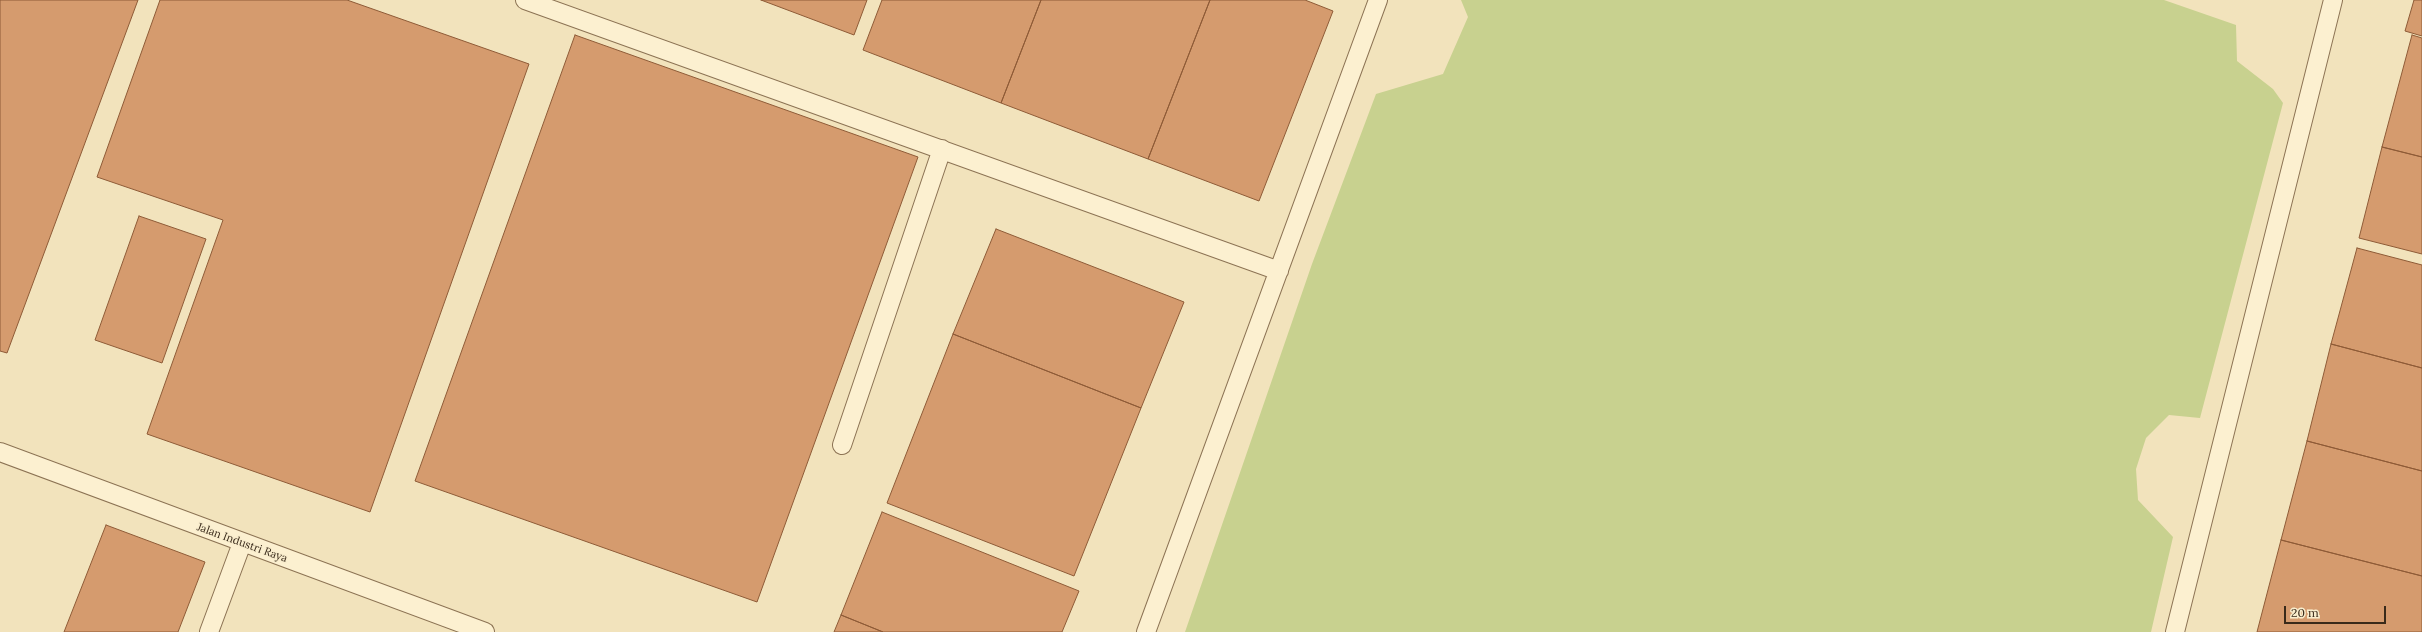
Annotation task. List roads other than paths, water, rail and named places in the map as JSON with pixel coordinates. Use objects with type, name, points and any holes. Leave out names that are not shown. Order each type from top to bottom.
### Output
[{"type":"lane","points":[[525,0],[1279,271]]},
{"type":"lane","points":[[1146,632],[1378,0]]},
{"type":"lane","points":[[2175,632],[2332,0]]},
{"type":"lane","points":[[842,445],[942,149]]},
{"type":"lane","name":"Jalan Industri Raya","points":[[0,452],[485,632]]},
{"type":"lane","points":[[209,632],[242,543]]}]
